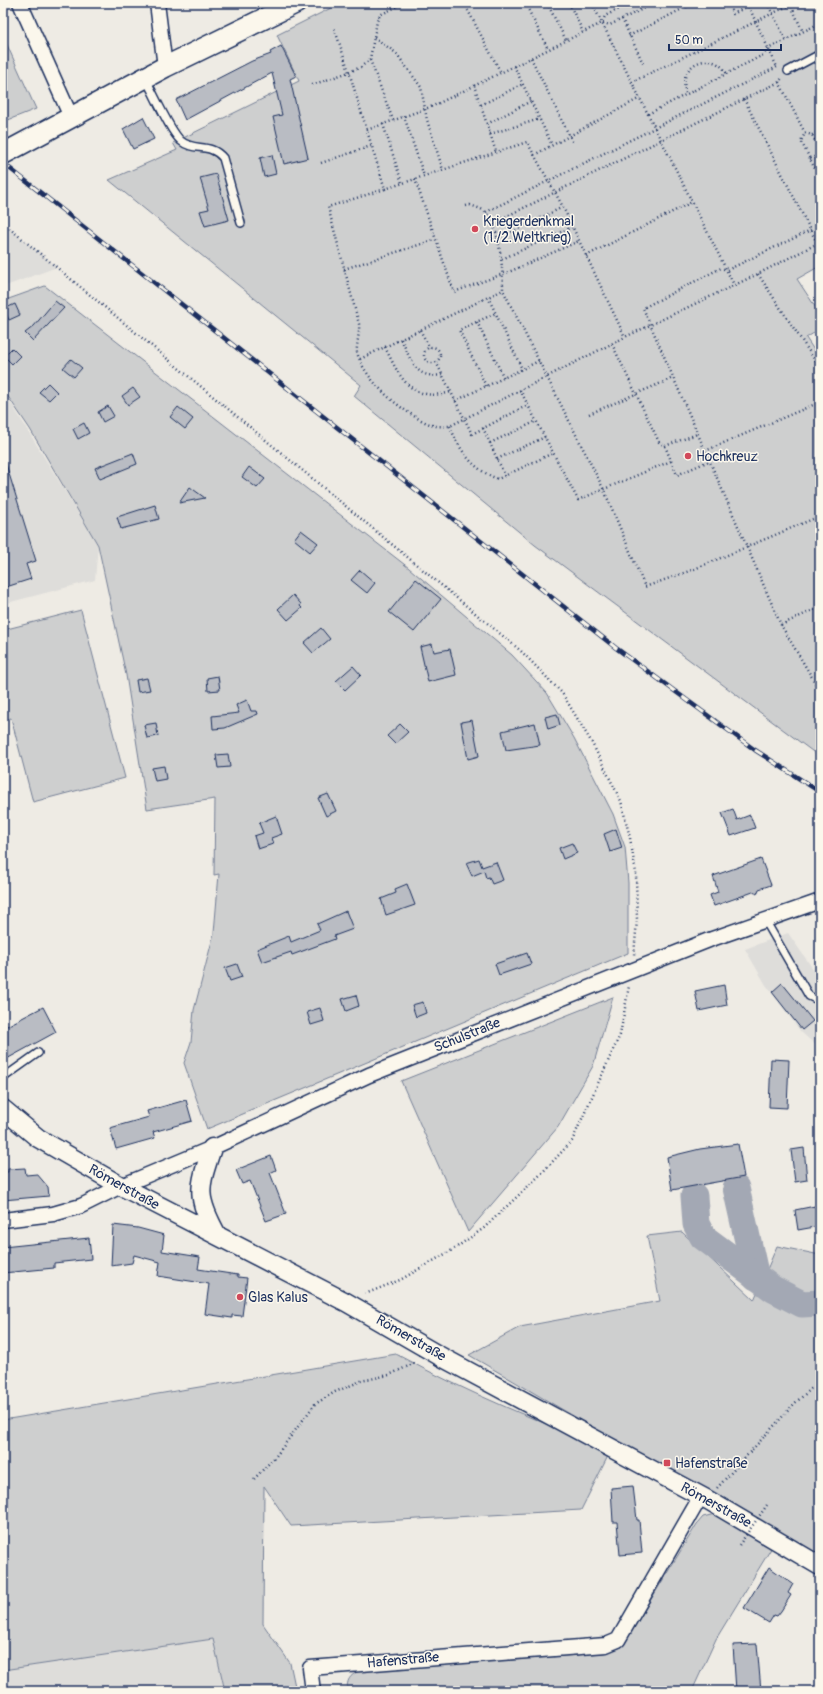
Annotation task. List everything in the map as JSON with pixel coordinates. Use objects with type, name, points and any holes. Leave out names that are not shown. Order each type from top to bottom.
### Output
[{"type":"main road","points":[[3,154],[165,67],[296,3]]},
{"type":"street","points":[[20,3],[71,117]]},
{"type":"street","points":[[157,3],[165,67]]},
{"type":"street","name":"Schulstraße","points":[[3,1220],[53,1214],[81,1206],[121,1186],[212,1148],[370,1075],[632,970],[820,901]]},
{"type":"street","name":"Römerstraße","points":[[3,1109],[38,1138],[121,1186],[346,1302],[438,1354],[705,1498],[820,1566]]},
{"type":"street","points":[[212,1148],[203,1178],[201,1196],[204,1212],[217,1235]]},
{"type":"street","name":"Hafenstraße","points":[[313,1691],[310,1668],[606,1645],[618,1640],[705,1498]]},
{"type":"lane","points":[[788,71],[820,54]]},
{"type":"lane","points":[[145,78],[181,141],[191,146],[209,148],[217,151],[222,158],[241,223]]},
{"type":"lane","points":[[765,920],[809,996],[820,1001]]},
{"type":"lane","points":[[3,1078],[38,1053]]},
{"type":"path","points":[[393,120],[370,59],[377,21],[380,15],[404,3]]},
{"type":"path","points":[[464,3],[501,72]]},
{"type":"path","points":[[525,3],[548,49]]},
{"type":"path","points":[[547,3],[566,40]]},
{"type":"path","points":[[569,3],[584,32]]},
{"type":"path","points":[[592,3],[734,285]]},
{"type":"path","points":[[367,130],[425,109],[602,23],[605,16],[631,3]]},
{"type":"path","points":[[602,23],[610,26],[654,3]]},
{"type":"path","points":[[629,36],[694,3]]},
{"type":"path","points":[[491,224],[779,82],[788,71],[777,67],[747,4],[733,14],[727,3]]},
{"type":"path","points":[[767,3],[786,40]]},
{"type":"path","points":[[632,82],[791,4],[803,32]]},
{"type":"path","points":[[622,19],[643,63]]},
{"type":"path","points":[[648,114],[763,55],[768,49],[820,24]]},
{"type":"path","points":[[334,27],[385,189]]},
{"type":"path","points":[[374,37],[396,53],[413,74],[421,87],[425,109],[443,170]]},
{"type":"path","points":[[531,58],[573,143]]},
{"type":"path","points":[[312,85],[361,67],[370,59]]},
{"type":"path","points":[[686,93],[683,78],[692,66],[703,61],[714,61],[723,66],[727,74]]},
{"type":"path","points":[[514,66],[552,145]]},
{"type":"path","points":[[486,212],[777,67]]},
{"type":"path","points":[[779,82],[805,133],[812,135],[820,148],[818,154],[810,159]]},
{"type":"path","points":[[481,105],[523,84]]},
{"type":"path","points":[[474,85],[496,152]]},
{"type":"path","points":[[534,155],[640,98]]},
{"type":"path","points":[[625,337],[555,193],[527,142],[328,207],[359,324],[360,334],[357,350],[360,359],[372,378],[390,398],[410,414],[433,426],[450,426],[625,337],[758,274],[819,242],[811,230],[744,99]]},
{"type":"path","points":[[487,124],[531,101]]},
{"type":"path","points":[[404,116],[424,176]]},
{"type":"path","points":[[490,134],[540,119]]},
{"type":"path","points":[[384,124],[402,183]]},
{"type":"path","points":[[812,135],[820,131]]},
{"type":"path","points":[[805,133],[801,141],[820,179]]},
{"type":"path","points":[[321,163],[371,146]]},
{"type":"path","points":[[415,179],[434,240],[454,292],[503,274],[579,241]]},
{"type":"path","points":[[586,256],[692,202]]},
{"type":"path","points":[[466,206],[470,205],[486,212],[497,239],[502,259],[503,290],[604,490],[645,587],[692,570],[820,516]]},
{"type":"path","points":[[497,239],[562,207]]},
{"type":"path","points":[[3,223],[522,651],[562,693],[592,743],[621,801],[636,873],[637,920],[632,970],[620,1035],[572,1141],[506,1209],[466,1241],[400,1280],[346,1302]]},
{"type":"path","points":[[502,259],[572,227]]},
{"type":"path","points":[[811,230],[727,270],[721,268],[642,308],[781,624],[820,691]]},
{"type":"path","points":[[344,269],[434,240]]},
{"type":"path","points":[[758,274],[820,368]]},
{"type":"path","points":[[360,359],[503,290]]},
{"type":"path","points":[[488,297],[522,369]]},
{"type":"path","points":[[486,386],[459,330],[496,314]]},
{"type":"path","points":[[476,322],[504,378]]},
{"type":"path","points":[[420,330],[430,348]]},
{"type":"path","points":[[401,339],[414,366],[422,374],[431,376],[442,375]]},
{"type":"path","points":[[612,344],[659,442],[666,446],[677,475],[709,461]]},
{"type":"path","points":[[385,347],[399,376],[408,386],[420,392],[431,395],[451,392]]},
{"type":"path","points":[[430,348],[437,349],[440,353],[440,357],[436,362],[430,363],[425,357],[427,350],[430,348]]},
{"type":"path","points":[[455,401],[539,361]]},
{"type":"path","points":[[436,362],[472,434],[528,405]]},
{"type":"path","points":[[589,414],[673,378]]},
{"type":"path","points":[[520,390],[578,500],[671,461]]},
{"type":"path","points":[[704,451],[820,402]]},
{"type":"path","points":[[490,443],[537,421]]},
{"type":"path","points":[[450,426],[458,447],[470,461],[489,476],[498,479],[553,453]]},
{"type":"path","points":[[483,428],[504,476]]},
{"type":"path","points":[[666,446],[697,434]]},
{"type":"path","points":[[497,459],[545,437]]},
{"type":"path","points":[[781,624],[820,607]]},
{"type":"path","points":[[254,1479],[276,1456],[315,1404],[335,1392],[361,1381],[389,1375],[412,1363],[438,1354]]},
{"type":"path","points":[[705,1498],[795,1403],[811,1389],[820,1387]]},
{"type":"path","points":[[739,1545],[767,1505]]},
{"type":"shaded area","points":[[341,3],[820,3],[820,266],[797,279],[820,314],[820,329],[806,338],[820,359],[820,757],[535,545],[354,396],[361,385],[109,180],[177,150],[173,143],[299,81],[277,35]]},
{"type":"shaded area","points":[[3,36],[36,109],[3,122]]},
{"type":"shaded area","points":[[3,223],[57,267],[3,287]]},
{"type":"shaded area","points":[[45,286],[409,568],[512,655],[547,693],[574,738],[613,814],[625,847],[628,883],[628,953],[207,1129],[184,1063],[191,1042],[194,1010],[214,933],[219,874],[214,875],[215,799],[147,809],[126,675],[98,545],[30,429],[3,389],[3,301]]},
{"type":"shaded area","points":[[3,390],[98,545],[95,580],[3,604]]},
{"type":"shaded area","points":[[81,610],[125,778],[33,802],[11,718],[3,720],[3,630]]},
{"type":"shaded area","points":[[788,933],[820,979],[820,1049],[801,1032],[766,985],[745,949]]},
{"type":"shaded area","points":[[613,997],[593,1066],[558,1127],[468,1232],[401,1081]]},
{"type":"shaded area","points":[[682,1232],[754,1300],[777,1246],[820,1255],[820,1560],[469,1355],[520,1327],[660,1301],[647,1236]]},
{"type":"shaded area","points":[[396,1354],[448,1381],[529,1417],[611,1450],[581,1510],[291,1526],[264,1486],[263,1624],[290,1663],[296,1691],[225,1691],[213,1639],[3,1670],[3,1420]]},
{"type":"shaded area","points":[[715,1514],[772,1547],[716,1639],[692,1691],[347,1691],[349,1679],[359,1671],[603,1653],[622,1647],[697,1524],[703,1517]]},
{"type":"shaded area","points":[[213,1639],[225,1691],[3,1691],[3,1670]]},
{"type":"building","points":[[281,46],[296,76],[290,79],[308,158],[284,164],[273,117],[282,115],[272,73],[185,120],[176,100],[252,61],[271,54],[270,52]]},
{"type":"building","points":[[143,117],[154,139],[133,149],[123,129]]},
{"type":"building","points":[[272,155],[276,174],[264,177],[260,158]]},
{"type":"building","points":[[216,174],[229,220],[205,226],[200,211],[209,209],[200,178]]},
{"type":"building","points":[[55,301],[64,308],[33,341],[25,333],[34,326]]},
{"type":"building","points":[[15,304],[20,315],[9,320],[4,309]]},
{"type":"building","points":[[12,348],[20,356],[12,364],[4,356]]},
{"type":"building","points":[[71,359],[82,368],[74,377],[63,368]]},
{"type":"building","points":[[48,383],[57,392],[49,400],[39,392]]},
{"type":"building","points":[[133,388],[140,397],[128,405],[122,396]]},
{"type":"building","points":[[108,406],[114,416],[103,422],[98,412]]},
{"type":"building","points":[[178,407],[193,419],[185,429],[170,417]]},
{"type":"building","points":[[84,423],[89,433],[78,439],[73,429]]},
{"type":"building","points":[[133,453],[137,464],[100,479],[95,468]]},
{"type":"building","points":[[6,464],[36,561],[26,564],[31,579],[3,588],[3,465]]},
{"type":"building","points":[[249,467],[265,479],[257,488],[242,477]]},
{"type":"building","points":[[190,487],[205,498],[179,503]]},
{"type":"building","points":[[155,505],[159,519],[121,529],[117,517]]},
{"type":"building","points":[[301,530],[318,543],[310,552],[294,539]]},
{"type":"building","points":[[360,570],[375,583],[367,593],[351,580]]},
{"type":"building","points":[[416,579],[441,599],[414,632],[389,612]]},
{"type":"building","points":[[293,595],[301,604],[300,606],[302,608],[288,620],[278,609]]},
{"type":"building","points":[[321,628],[330,639],[313,653],[304,643]]},
{"type":"building","points":[[432,644],[434,652],[450,649],[456,675],[428,682],[420,647]]},
{"type":"building","points":[[353,666],[361,675],[345,690],[336,681]]},
{"type":"building","points":[[218,676],[220,690],[208,691],[207,678]]},
{"type":"building","points":[[147,678],[150,690],[138,692],[136,680]]},
{"type":"building","points":[[247,700],[251,711],[257,711],[258,714],[225,728],[213,729],[212,716],[239,713],[236,705]]},
{"type":"building","points":[[557,714],[560,725],[548,729],[545,717]]},
{"type":"building","points":[[472,720],[479,756],[468,759],[461,722]]},
{"type":"building","points":[[156,723],[158,736],[147,738],[144,725]]},
{"type":"building","points":[[535,723],[540,745],[506,750],[502,731]]},
{"type":"building","points":[[400,724],[408,732],[395,744],[387,736]]},
{"type":"building","points":[[228,754],[230,767],[218,768],[216,755]]},
{"type":"building","points":[[164,766],[166,779],[155,781],[152,768]]},
{"type":"building","points":[[328,794],[336,811],[326,816],[318,798]]},
{"type":"building","points":[[733,809],[737,820],[750,815],[755,828],[731,836],[722,813]]},
{"type":"building","points":[[276,816],[282,834],[271,838],[273,844],[258,849],[254,836],[263,833],[259,823]]},
{"type":"building","points":[[616,829],[622,848],[610,852],[604,834]]},
{"type":"building","points":[[572,843],[577,853],[563,859],[559,848]]},
{"type":"building","points":[[479,859],[482,867],[496,862],[503,880],[492,884],[489,877],[486,878],[484,871],[472,876],[466,863]]},
{"type":"building","points":[[761,859],[771,885],[759,889],[757,894],[753,892],[714,906],[710,895],[718,892],[713,876]]},
{"type":"building","points":[[407,884],[415,905],[386,915],[381,899],[396,893],[395,889]]},
{"type":"building","points":[[346,911],[353,929],[334,936],[335,939],[292,955],[291,952],[262,962],[257,949],[289,936],[291,942],[320,930],[317,924]]},
{"type":"building","points":[[527,953],[531,964],[499,975],[495,964]]},
{"type":"building","points":[[237,964],[242,977],[230,981],[225,968]]},
{"type":"building","points":[[782,983],[813,1021],[802,1030],[772,992]]},
{"type":"building","points":[[724,985],[727,1005],[699,1011],[695,991]]},
{"type":"building","points":[[356,995],[359,1006],[346,1011],[342,999]]},
{"type":"building","points":[[423,1002],[426,1013],[416,1017],[412,1005]]},
{"type":"building","points":[[43,1007],[56,1032],[3,1061],[3,1028]]},
{"type":"building","points":[[320,1008],[324,1021],[311,1025],[307,1012]]},
{"type":"building","points":[[771,1059],[789,1060],[787,1108],[769,1107]]},
{"type":"building","points":[[186,1100],[192,1121],[153,1132],[155,1138],[116,1149],[110,1128],[149,1117],[147,1111]]},
{"type":"building","points":[[738,1144],[744,1177],[672,1190],[667,1157],[700,1149]]},
{"type":"building","points":[[804,1148],[807,1180],[795,1182],[791,1150]]},
{"type":"building","points":[[271,1156],[276,1170],[270,1173],[286,1214],[266,1221],[250,1181],[242,1184],[236,1170]]},
{"type":"building","points":[[25,1168],[26,1175],[37,1174],[48,1187],[49,1196],[3,1200],[3,1172],[8,1172],[8,1169]]},
{"type":"building","points":[[820,1205],[820,1226],[798,1230],[795,1210]]},
{"type":"building","points":[[113,1225],[138,1228],[164,1235],[162,1251],[200,1257],[198,1269],[238,1275],[238,1277],[247,1278],[242,1316],[232,1315],[232,1318],[205,1314],[209,1284],[158,1276],[160,1262],[134,1255],[132,1263],[111,1266]]},
{"type":"building","points":[[89,1238],[91,1259],[54,1263],[54,1268],[3,1273],[3,1247]]},
{"type":"building","points":[[633,1486],[637,1520],[639,1520],[642,1553],[620,1555],[617,1522],[613,1522],[611,1488]]},
{"type":"building","points":[[769,1567],[793,1584],[788,1593],[791,1595],[781,1611],[777,1616],[774,1615],[769,1623],[744,1608]]},
{"type":"building","points":[[757,1644],[761,1691],[736,1691],[733,1645]]},
{"type":"waterway","points":[[736,1188],[756,1277]]},
{"type":"waterway","points":[[694,1196],[696,1224],[703,1237],[773,1289],[802,1304],[820,1303]]},
{"type":"railway","points":[[3,163],[616,648],[755,750],[820,792]]},
{"type":"place","name":"Kriegerdenkmal (1./2.Weltkrieg)","points":[[475,229]]},
{"type":"place","name":"Hochkreuz","points":[[688,456]]},
{"type":"place","name":"Glas Kalus","points":[[240,1297]]},
{"type":"place","name":"Hafenstraße","points":[[667,1463]]}]
